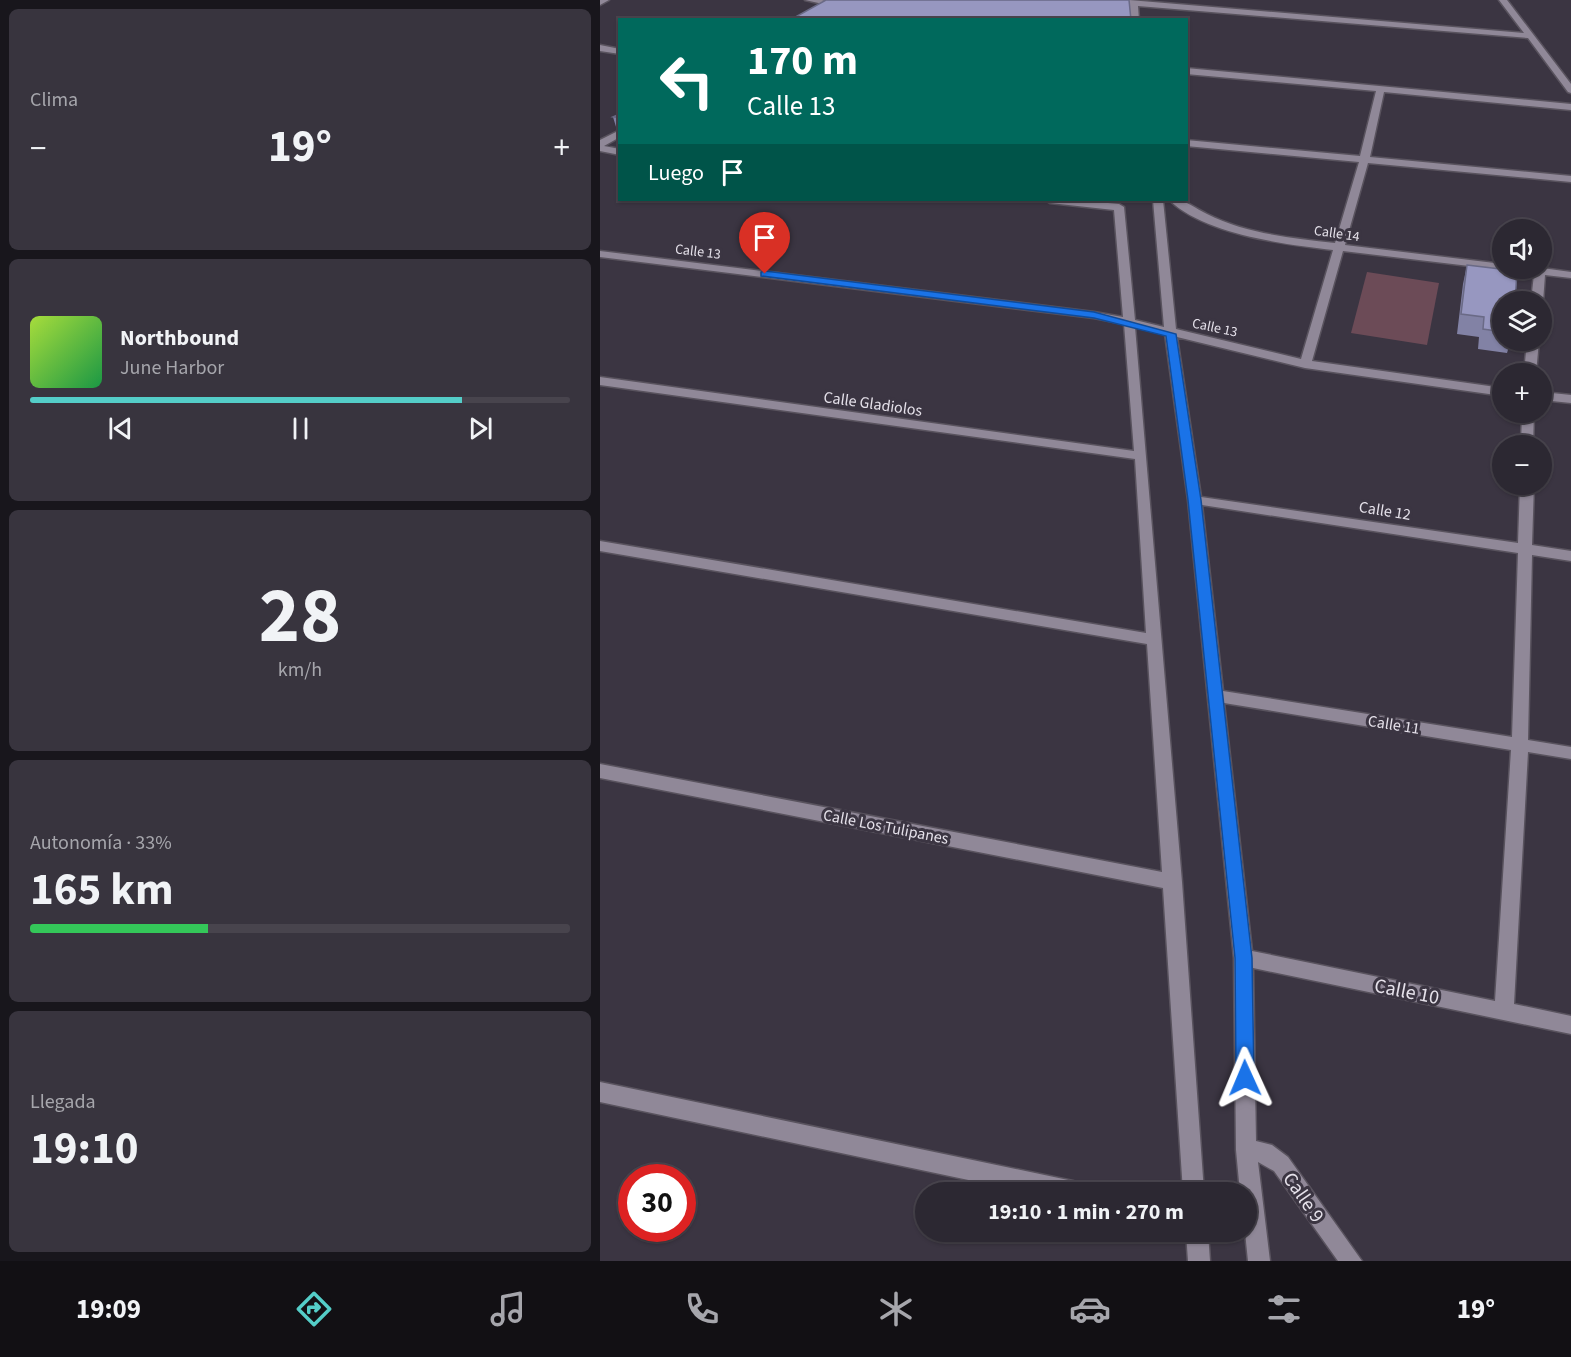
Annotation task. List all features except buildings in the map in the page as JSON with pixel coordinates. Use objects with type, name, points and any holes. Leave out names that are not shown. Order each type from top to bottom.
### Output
[{"type":"street","points":[[600,3],[605,0]]},
{"type":"street","points":[[809,0],[848,5],[829,15]]},
{"type":"street","points":[[1503,0],[1571,90]]},
{"type":"street","points":[[1135,18],[1133,1],[1530,36]]},
{"type":"street","points":[[600,48],[618,52]]},
{"type":"street","points":[[1188,71],[1571,107]]},
{"type":"street","points":[[1305,364],[1364,161],[1381,88]]},
{"type":"street","points":[[600,146],[618,134]]},
{"type":"street","points":[[1188,143],[1571,179]]},
{"type":"street","points":[[600,146],[618,151]]},
{"type":"street","points":[[1060,201],[1119,207],[1141,456],[1193,1182]]},
{"type":"street","points":[[1158,201],[1171,334],[1195,500],[1243,958],[1246,1150],[1259,1261]]},
{"type":"street","name":"Calle 14","points":[[1176,201],[1204,217],[1236,230],[1337,249],[1492,266]]},
{"type":"street","name":"Calle 13","points":[[600,254],[1094,315],[1130,322],[1171,334],[1206,339],[1305,364],[1492,390]]},
{"type":"street","points":[[1552,272],[1571,274]]},
{"type":"street","name":"Calle Gladiolos","points":[[600,381],[1141,456]]},
{"type":"street","points":[[1552,397],[1571,399]]},
{"type":"street","points":[[1504,1010],[1520,744],[1527,495]]},
{"type":"street","name":"Calle 12","points":[[1195,500],[1571,556]]},
{"type":"street","points":[[600,546],[1155,640]]},
{"type":"street","name":"Calle 11","points":[[1216,696],[1571,753]]},
{"type":"street","name":"Calle Los Tulipanes","points":[[600,771],[1173,882]]},
{"type":"street","name":"Calle 10","points":[[1243,958],[1571,1025]]},
{"type":"street","points":[[600,1092],[1026,1182]]},
{"type":"street","name":"Calle 9","points":[[1246,1150],[1265,1152],[1281,1164],[1351,1261]]},
{"type":"street","points":[[1198,1242],[1199,1261]]},
{"type":"shaded area","points":[[1367,272],[1439,283],[1427,345],[1351,333]]},
{"type":"route","points":[[765,274],[1094,315],[1130,322],[1171,334],[1195,500],[1243,958],[1245,1078]]}]
